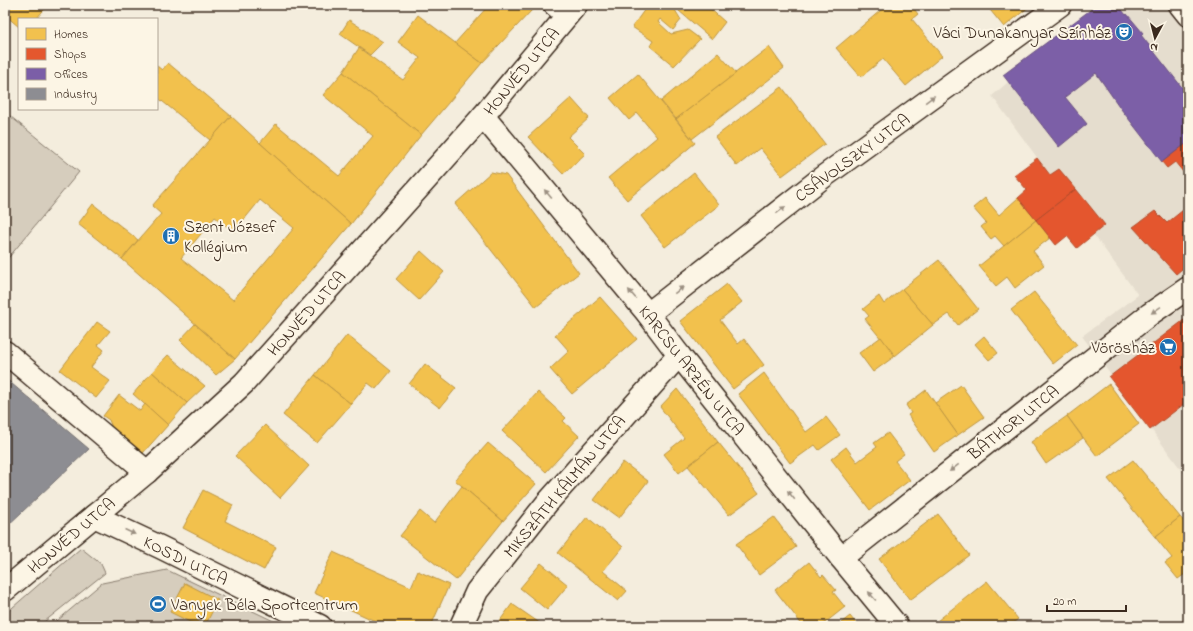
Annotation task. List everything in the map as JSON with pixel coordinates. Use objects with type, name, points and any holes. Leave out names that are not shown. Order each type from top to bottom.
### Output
[{"type":"street","name":"CSÁVOLSZKY UTCA","points":[[648,314],[823,177],[1060,5]]},
{"type":"street","points":[[1180,5],[1188,15]]},
{"type":"street","name":"HONVÉD UTCA","points":[[5,590],[147,472],[244,383],[483,116],[566,8]]},
{"type":"street","name":"KARCSU ARZÉN UTCA","points":[[483,116],[648,314],[841,558],[897,626]]},
{"type":"street","name":"BÁTHORI UTCA","points":[[841,558],[1150,314],[1188,288]]},
{"type":"street","points":[[5,352],[147,472]]},
{"type":"street","name":"MIKSZÁTH KÁLMÁN UTCA","points":[[461,626],[477,591],[547,503],[679,355]]},
{"type":"street","name":"KOSDI UTCA","points":[[94,516],[160,546],[320,626]]},
{"type":"shaded area","points":[[1096,5],[1188,5],[1188,479],[1082,336],[1138,295],[992,96]]},
{"type":"shaded area","points":[[5,112],[79,172],[5,262]]},
{"type":"shaded area","points":[[81,548],[101,564],[105,573],[39,626],[5,626],[5,614]]},
{"type":"shaded area","name":"Vanyek Béla Sportcentrum","points":[[167,570],[284,626],[51,626],[102,583]]},
{"type":"building: Homes","points":[[10,5],[48,5],[37,18],[18,18],[18,26],[5,15],[5,12]]},
{"type":"building: Homes","points":[[489,5],[527,5],[532,10],[482,63],[455,43]]},
{"type":"building: Homes","points":[[648,5],[672,5],[681,20],[673,30],[660,19],[658,22],[671,34],[688,30],[700,39],[674,66],[650,46],[653,41],[632,27]]},
{"type":"building: Homes","points":[[672,5],[707,5],[725,22],[712,39]]},
{"type":"building: Homes","points":[[887,5],[911,5],[918,14],[912,19],[942,56],[906,86],[883,59],[861,77],[836,48]]},
{"type":"building: Homes","points":[[986,5],[1031,5],[1004,27]]},
{"type":"building: Homes","points":[[418,15],[482,63],[421,135],[343,72],[359,48],[403,80],[420,58],[398,42]]},
{"type":"building: Homes","points":[[349,20],[383,42],[370,55],[340,34]]},
{"type":"building: Homes","points":[[769,47],[784,68],[692,139],[676,119]]},
{"type":"building: Homes","points":[[718,53],[736,73],[676,119],[661,101]]},
{"type":"building: Homes","points":[[168,63],[231,116],[210,140],[158,98],[158,67],[162,70]]},
{"type":"building: Homes","points":[[343,72],[421,135],[351,224],[260,143],[276,124],[339,176],[373,136],[323,95]]},
{"type":"building: Homes","points":[[638,74],[695,143],[627,200],[608,178],[657,137],[637,113],[629,120],[610,98]]},
{"type":"building: Homes","points":[[782,87],[825,144],[782,176],[760,148],[737,166],[715,137]]},
{"type":"building: Homes","points":[[571,98],[589,118],[568,137],[585,154],[563,174],[528,137]]},
{"type":"building: Homes","name":"Szent József Kollégium","points":[[231,116],[351,224],[235,359],[122,259],[161,214],[152,206]],"holes":[[[260,200],[294,228],[233,300],[181,258],[215,217],[234,232]]]},
{"type":"building: Homes","points":[[491,172],[506,175],[579,273],[536,307],[455,204]]},
{"type":"building: Homes","points":[[694,173],[719,205],[665,247],[641,216]]},
{"type":"building: Homes","points":[[985,198],[999,215],[1018,198],[1036,220],[1004,246],[995,236],[991,239],[981,227],[986,223],[973,208]]},
{"type":"building: Homes","points":[[93,204],[138,240],[122,259],[78,224]]},
{"type":"building: Homes","points":[[1036,220],[1050,238],[1033,251],[1044,265],[1015,288],[1007,277],[996,286],[979,266]]},
{"type":"building: Homes","points":[[421,251],[444,272],[419,300],[396,279]]},
{"type":"building: Homes","points":[[939,260],[978,309],[958,325],[949,314],[933,325],[902,289]]},
{"type":"building: Homes","points":[[727,284],[742,302],[720,320],[738,344],[744,339],[764,365],[733,389],[680,321]]},
{"type":"building: Homes","points":[[902,289],[933,325],[895,356],[865,319],[869,316],[863,309],[879,296],[884,304]]},
{"type":"building: Homes","points":[[1034,292],[1077,345],[1053,364],[1011,310]]},
{"type":"building: Homes","points":[[600,297],[637,339],[572,394],[550,369],[569,351],[555,335]]},
{"type":"building: Homes","points":[[97,322],[110,331],[98,345],[104,350],[91,367],[110,381],[96,398],[60,370]]},
{"type":"building: Homes","points":[[195,324],[235,359],[216,375],[180,340]]},
{"type":"building: Homes","points":[[347,335],[391,371],[376,389],[368,383],[351,404],[315,375]]},
{"type":"building: Homes","points":[[984,336],[998,353],[989,360],[975,344]]},
{"type":"building: Homes","points":[[881,337],[895,356],[873,372],[859,353]]},
{"type":"building: Homes","points":[[168,355],[205,386],[187,403],[152,372]]},
{"type":"building: Homes","points":[[425,364],[456,388],[440,408],[409,384]]},
{"type":"building: Homes","points":[[152,372],[187,403],[168,425],[133,394]]},
{"type":"building: Homes","points":[[764,373],[806,432],[826,417],[840,435],[819,450],[815,445],[790,463],[738,394]]},
{"type":"building: Homes","points":[[315,375],[351,404],[317,443],[283,415]]},
{"type":"building: Homes","points":[[1109,384],[1139,424],[1097,456],[1067,416]]},
{"type":"building: Homes","points":[[961,385],[984,417],[958,435],[935,403]]},
{"type":"building: Homes","points":[[677,389],[718,442],[679,473],[664,454],[684,438],[660,407]]},
{"type":"building: Homes","points":[[926,390],[958,435],[934,452],[908,415],[911,413],[906,405]]},
{"type":"building: Homes","points":[[538,392],[566,418],[563,421],[579,436],[546,472],[502,431]]},
{"type":"building: Homes","points":[[119,395],[140,411],[145,404],[168,425],[143,453],[113,430],[109,420],[103,416]]},
{"type":"building: Homes","points":[[1067,416],[1083,438],[1046,464],[1031,442]]},
{"type":"building: Homes","points":[[265,425],[309,466],[280,498],[235,456]]},
{"type":"building: Homes","points":[[888,433],[904,454],[895,461],[910,480],[870,510],[831,459],[846,447],[857,462],[877,447],[874,443]]},
{"type":"building: Homes","points":[[718,442],[759,493],[729,515],[688,466]]},
{"type":"building: Homes","points":[[488,443],[536,484],[503,521],[455,480]]},
{"type":"building: Homes","points":[[1133,460],[1180,517],[1155,537],[1108,479]]},
{"type":"building: Homes","points":[[623,462],[648,481],[619,518],[594,500]]},
{"type":"building: Homes","points":[[462,486],[503,521],[456,580],[400,536],[420,511],[434,523]]},
{"type":"building: Homes","points":[[203,490],[233,505],[225,521],[276,547],[264,570],[183,528]]},
{"type":"building: Homes","points":[[938,514],[969,555],[910,600],[879,559]]},
{"type":"building: Homes","points":[[587,517],[623,547],[603,571],[627,591],[618,601],[558,553]]},
{"type":"building: Homes","points":[[774,517],[796,547],[759,575],[736,544]]},
{"type":"building: Homes","points":[[1180,517],[1188,526],[1188,578],[1185,574],[1178,579],[1165,563],[1172,558],[1155,537]]},
{"type":"building: Homes","points":[[333,552],[411,587],[418,571],[449,585],[431,626],[386,626],[314,593]]},
{"type":"building: Homes","points":[[809,562],[821,577],[823,575],[836,590],[833,592],[845,607],[821,626],[803,626],[775,590]]},
{"type":"building: Homes","points":[[541,563],[568,585],[547,610],[520,588]]},
{"type":"building: Homes","points":[[987,581],[1018,619],[1009,626],[932,625]]},
{"type":"building: Homes","points":[[185,583],[218,600],[205,626],[198,626],[170,612]]},
{"type":"building: Homes","points":[[512,604],[544,626],[496,626]]},
{"type":"building: Homes","points":[[850,616],[858,626],[837,626]]},
{"type":"building: Shops","points":[[1188,142],[1188,178],[1175,162],[1167,168],[1162,162]]},
{"type":"building: Shops","points":[[1037,158],[1050,175],[1059,169],[1076,189],[1036,220],[1018,198],[1027,190],[1014,175]]},
{"type":"building: Shops","points":[[1076,189],[1105,225],[1077,248],[1067,236],[1056,245],[1036,220]]},
{"type":"building: Shops","points":[[1188,206],[1188,264],[1176,274],[1133,227],[1155,211],[1167,223]]},
{"type":"building: Shops","name":"Vörösház","points":[[1188,317],[1188,401],[1150,430],[1109,377]]},
{"type":"building: Offices","points":[[1097,5],[1118,5],[1143,33],[1141,35],[1188,95],[1188,142],[1162,162],[1121,109],[1096,73],[1065,97],[1087,124],[1059,147],[1003,75]]},
{"type":"building: Industry","points":[[5,378],[89,449],[5,528]]},
{"type":"place","name":"Váci Dunakanyar Színház","points":[[1124,32]]},
{"type":"place","name":"Szent József Kollégium","points":[[171,236]]},
{"type":"place","name":"Vörösház","points":[[1168,347]]},
{"type":"place","name":"Vanyek Béla Sportcentrum","points":[[158,604]]}]
